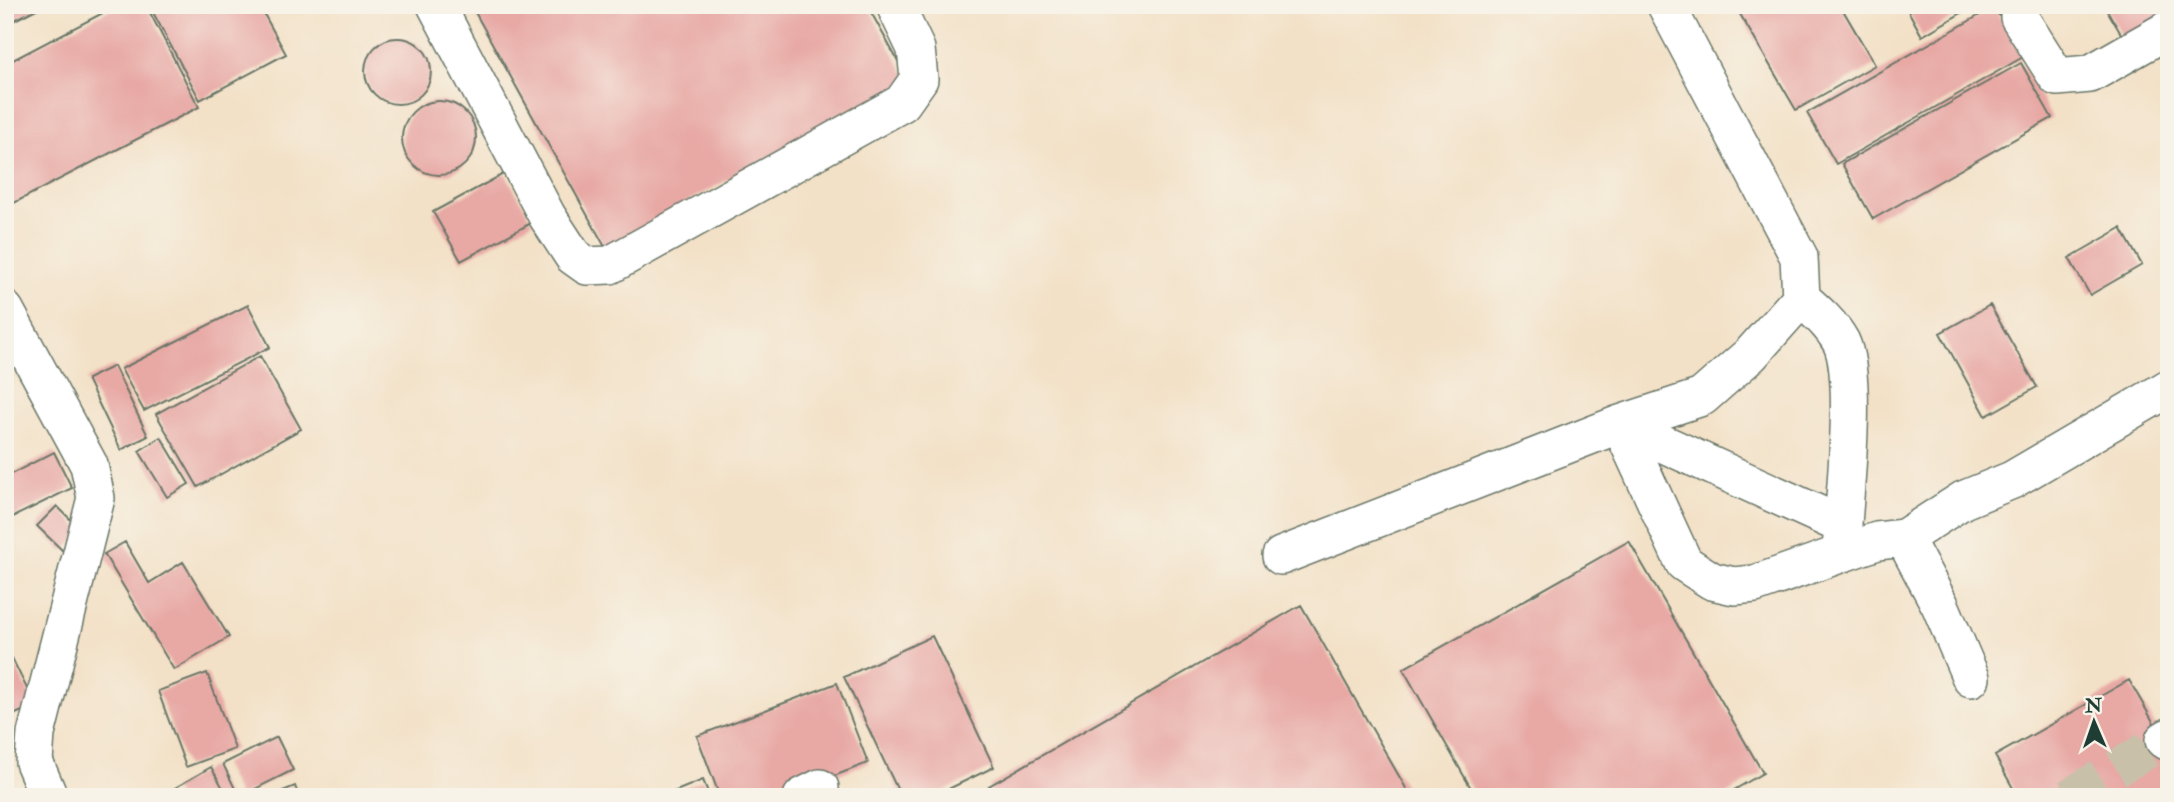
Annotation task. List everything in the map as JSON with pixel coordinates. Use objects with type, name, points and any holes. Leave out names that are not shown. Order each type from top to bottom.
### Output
[{"type":"street","points":[[436,5],[547,216],[573,256],[587,266],[610,265],[902,103],[919,79],[916,50],[895,5]]},
{"type":"street","points":[[1281,556],[1620,424],[1702,397],[1751,354],[1801,298],[1799,257],[1666,5]]},
{"type":"street","points":[[2018,17],[2057,77],[2090,74],[2169,29]]},
{"type":"street","points":[[1801,298],[1829,323],[1842,345],[1850,377],[1842,539]]},
{"type":"street","points":[[5,310],[89,465],[96,498],[36,734],[34,762],[49,797]]},
{"type":"street","points":[[1620,424],[1842,539],[1877,541],[1904,538],[1963,500],[2012,480],[2169,388]]},
{"type":"street","points":[[1620,424],[1684,563],[1712,581],[1734,586],[1755,584],[1842,539]]},
{"type":"street","points":[[1904,538],[1940,605],[1971,678]]},
{"type":"building","points":[[5,5],[44,5],[5,25]]},
{"type":"building","points":[[118,5],[146,5],[199,107],[14,203],[5,188],[5,64]]},
{"type":"building","points":[[149,5],[259,5],[286,54],[200,100]]},
{"type":"building","points":[[471,5],[867,5],[909,81],[605,247]]},
{"type":"building","points":[[1755,5],[1840,5],[1875,65],[1796,110],[1740,14]]},
{"type":"building","points":[[1905,5],[1975,5],[1922,36]]},
{"type":"building","points":[[2104,5],[2157,5],[2163,17],[2124,39]]},
{"type":"building","points":[[1994,7],[2023,57],[1836,164],[1807,113]]},
{"type":"building","points":[[398,38],[421,48],[431,71],[421,94],[398,104],[375,94],[365,71],[375,48]]},
{"type":"building","points":[[2021,63],[2052,118],[1873,219],[1842,164]]},
{"type":"building","points":[[439,101],[460,107],[470,117],[476,138],[470,159],[460,169],[439,175],[418,169],[408,159],[402,138],[408,117],[418,107]]},
{"type":"building","points":[[505,173],[533,222],[461,261],[433,212]]},
{"type":"building","points":[[2121,228],[2142,265],[2090,295],[2069,258]]},
{"type":"building","points":[[248,305],[270,347],[144,411],[121,369]]},
{"type":"building","points":[[1990,305],[2037,387],[1986,416],[1940,333]]},
{"type":"building","points":[[260,356],[301,429],[198,487],[156,414]]},
{"type":"building","points":[[114,366],[148,436],[121,450],[87,379]]},
{"type":"building","points":[[161,437],[189,484],[167,497],[139,451]]},
{"type":"building","points":[[54,452],[72,488],[5,521],[5,477]]},
{"type":"building","points":[[57,506],[83,532],[63,551],[37,526]]},
{"type":"building","points":[[1629,541],[1763,773],[1722,797],[1476,797],[1403,669]]},
{"type":"building","points":[[125,542],[149,583],[183,562],[229,637],[174,670],[104,554]]},
{"type":"building","points":[[1301,605],[1411,797],[995,797],[989,786]]},
{"type":"building","points":[[932,636],[994,767],[932,797],[901,797],[844,677]]},
{"type":"building","points":[[10,654],[35,705],[5,719],[5,656]]},
{"type":"building","points":[[207,673],[235,749],[186,767],[158,691]]},
{"type":"building","points":[[2129,680],[2169,749],[2169,797],[2018,797],[1995,756]]},
{"type":"building","points":[[837,683],[868,763],[779,797],[720,797],[697,736]]},
{"type":"building","points":[[277,737],[293,770],[239,797],[223,764]]},
{"type":"building","points":[[211,767],[228,797],[178,797],[173,789]]},
{"type":"building","points":[[703,780],[710,797],[661,797]]},
{"type":"building","points":[[295,786],[299,797],[268,797]]},
{"type":"tunnel","points":[[2069,797],[2164,740]]}]
